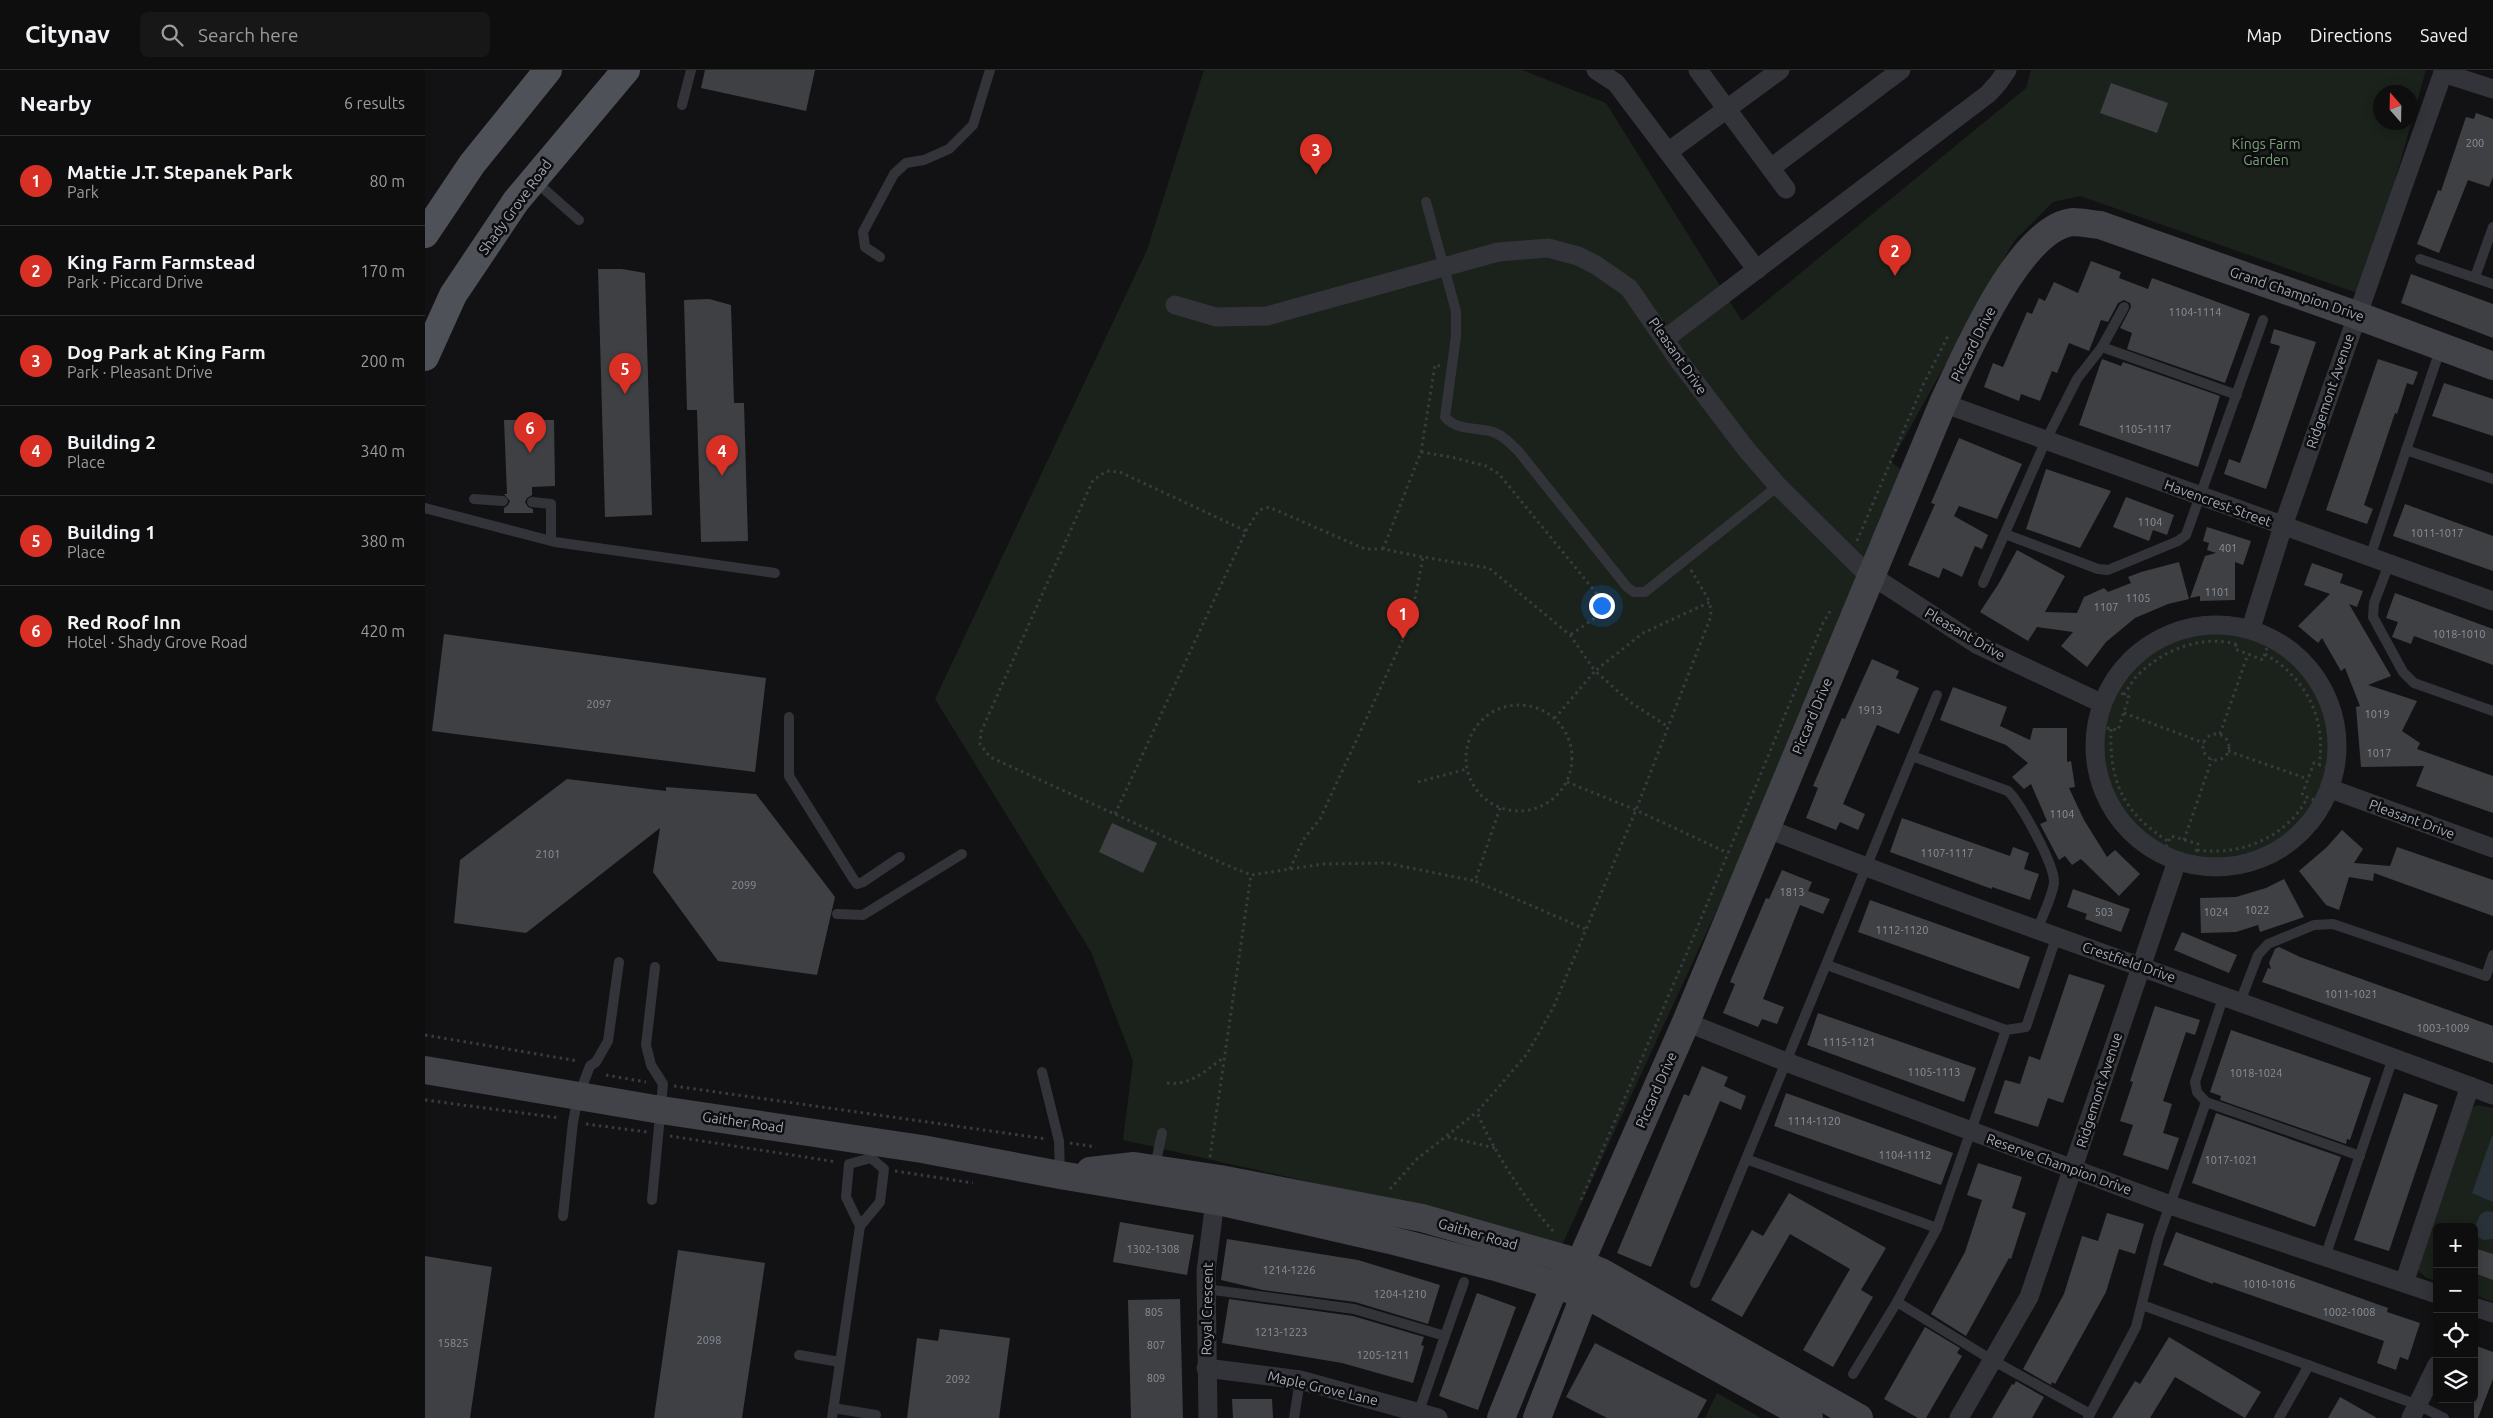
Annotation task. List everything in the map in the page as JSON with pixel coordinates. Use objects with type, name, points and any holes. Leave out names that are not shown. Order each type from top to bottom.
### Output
[{"type":"main road","points":[[425,234],[472,164],[548,70]]},
{"type":"main road","name":"Shady Grove Road","points":[[425,357],[453,295],[532,179],[626,70]]},
{"type":"main road","name":"Piccard Drive","points":[[1501,1418],[1555,1285],[1580,1263],[1686,1022],[1943,403],[1985,316],[2015,267],[2050,232],[2072,222],[2100,225]]},
{"type":"main road","name":"Grand Champion Drive","points":[[2100,225],[2356,315],[2493,366]]},
{"type":"main road","name":"Gaither Road","points":[[425,1070],[575,1109],[1060,1175],[1215,1201],[1399,1242],[1499,1268],[1585,1294],[1809,1418]]},
{"type":"main road","name":"Gaither Road","points":[[1060,1175],[1134,1166],[1220,1179],[1422,1218],[1580,1263],[1601,1272],[1859,1418]]},
{"type":"main road","points":[[1537,1418],[1585,1294],[1580,1263]]},
{"type":"street","points":[[1596,70],[1616,84],[1757,270]]},
{"type":"street","points":[[1698,70],[1786,189]]},
{"type":"street","points":[[1668,152],[1780,70]]},
{"type":"street","points":[[1771,168],[1901,70]]},
{"type":"street","points":[[1665,340],[1988,94],[1998,84],[2007,70]]},
{"type":"street","points":[[2444,71],[2493,88]]},
{"type":"street","name":"Ridgemont Avenue","points":[[2244,634],[2444,71]]},
{"type":"street","name":"Pleasant Drive","points":[[1175,305],[1216,317],[1267,316],[1498,252],[1548,248],[1578,256],[1596,265],[1629,288],[1734,433],[1777,486],[1872,577],[1978,645],[2101,703]]},
{"type":"street","name":"Havencrest Street","points":[[1943,403],[2493,600]]},
{"type":"street","points":[[2214,626],[2244,634],[2288,649],[2303,662],[2317,680],[2327,699],[2335,728],[2337,754],[2331,789],[2311,820],[2290,840],[2269,855],[2247,864],[2221,868],[2176,864],[2136,836],[2119,819],[2104,789],[2097,767],[2095,742],[2097,719],[2101,703],[2109,688],[2133,658],[2149,646],[2173,634],[2214,626]]},
{"type":"street","name":"Pleasant Drive","points":[[2331,789],[2493,848]]},
{"type":"street","name":"Crestfield Drive","points":[[1766,828],[1866,868],[2056,938],[2141,965],[2493,1095]]},
{"type":"street","name":"Ridgemont Avenue","points":[[1959,1418],[2029,1297],[2176,864]]},
{"type":"street","name":"Reserve Champion Drive","points":[[1686,1022],[1785,1062],[2170,1205],[2433,1293]]},
{"type":"street","points":[[2404,1283],[2470,1086]]},
{"type":"street","name":"Royal Crescent","points":[[1208,1418],[1206,1289],[1215,1201]]},
{"type":"street","points":[[2478,1308],[2493,1313]]},
{"type":"street","name":"Maple Grove Lane","points":[[1206,1368],[1299,1380],[1418,1415],[1438,1418]]},
{"type":"street","points":[[2414,1412],[2433,1374]]},
{"type":"lane","points":[[682,105],[691,70]]},
{"type":"lane","points":[[880,258],[865,247],[863,232],[894,174],[906,163],[924,160],[949,149],[973,125],[990,70]]},
{"type":"lane","points":[[532,179],[579,220]]},
{"type":"lane","points":[[1426,202],[1456,311],[1456,336],[1445,417],[1455,425],[1493,432],[1505,438],[1519,452],[1627,587],[1634,592],[1645,592],[1777,486]]},
{"type":"lane","points":[[2475,277],[2493,227]]},
{"type":"lane","points":[[2420,259],[2493,284]]},
{"type":"lane","points":[[1983,582],[2046,440],[2077,379],[2102,347],[2124,307]]},
{"type":"lane","points":[[2005,534],[2098,569],[2108,570],[2178,541],[2186,535],[2263,320]]},
{"type":"lane","points":[[2102,347],[2237,395]]},
{"type":"lane","points":[[2370,557],[2441,347]]},
{"type":"lane","points":[[2406,450],[2493,479]]},
{"type":"lane","points":[[474,498],[503,501]]},
{"type":"lane","points":[[532,502],[551,504],[551,541]]},
{"type":"lane","points":[[425,508],[551,541],[775,573]]},
{"type":"lane","points":[[2389,564],[2374,603],[2373,617],[2403,672],[2413,683],[2493,711]]},
{"type":"lane","points":[[1695,1283],[1937,695]]},
{"type":"lane","points":[[789,717],[789,776],[857,884],[900,857]]},
{"type":"lane","points":[[1912,756],[2008,791],[2018,801],[2052,868],[2054,884],[2037,931]]},
{"type":"lane","points":[[837,914],[863,914],[962,854]]},
{"type":"lane","points":[[2360,1156],[2206,1102],[2197,1092],[2195,1082],[2232,998],[2258,955],[2268,944],[2314,925],[2333,924],[2486,976],[2493,955]]},
{"type":"lane","points":[[1827,965],[2005,1030],[2026,1027],[2056,938]]},
{"type":"lane","points":[[563,1216],[575,1109],[590,1066],[596,1062],[608,1041],[619,962]]},
{"type":"lane","points":[[653,1200],[663,1084],[651,1065],[646,1045],[655,967]]},
{"type":"lane","points":[[1853,1374],[1897,1302],[1937,1228],[2005,1030]]},
{"type":"lane","points":[[2325,1257],[2393,1058]]},
{"type":"lane","points":[[1043,1072],[1059,1141],[1060,1175]]},
{"type":"lane","points":[[1897,1302],[2089,1416],[2137,1327],[2158,1239],[2206,1102]]},
{"type":"lane","points":[[1160,1170],[1157,1157],[1162,1134]]},
{"type":"lane","points":[[860,1226],[846,1197],[849,1164],[872,1150],[884,1169],[881,1202],[860,1226],[832,1413],[876,1415]]},
{"type":"lane","points":[[1746,1159],[1937,1228]]},
{"type":"lane","points":[[1418,1415],[1464,1282]]},
{"type":"lane","points":[[1206,1289],[1354,1309],[1445,1336]]},
{"type":"lane","points":[[2143,1305],[2309,1365],[2414,1412],[2444,1418]]},
{"type":"lane","points":[[799,1355],[840,1362]]},
{"type":"lane","points":[[2279,1418],[2309,1365]]},
{"type":"lane","points":[[1294,1418],[1299,1380]]},
{"type":"path","points":[[1383,549],[1421,452],[1435,365],[1445,366]]},
{"type":"path","points":[[1421,452],[1486,466],[1499,474],[1602,600],[1601,614],[1570,635]]},
{"type":"path","points":[[1246,531],[1120,472],[1107,472],[1093,480],[981,732],[980,744],[990,757],[1251,875],[1323,864],[1386,863],[1475,881],[1585,929]]},
{"type":"path","points":[[1115,814],[1246,531],[1259,510],[1269,507],[1365,549],[1383,549],[1489,568],[1570,635],[1595,672],[1630,702],[1667,726]]},
{"type":"path","points":[[1290,869],[1303,840],[1319,819],[1410,624],[1423,557]]},
{"type":"path","points":[[1386,1194],[1417,1159],[1448,1137],[1477,1112],[1527,1054],[1553,1008],[1636,810],[1711,616],[1710,602],[1691,570],[1681,562]]},
{"type":"path","points":[[1555,718],[1595,672],[1643,633],[1710,602]]},
{"type":"path","points":[[2244,634],[2236,644],[2235,649],[2263,660],[2267,648]]},
{"type":"path","points":[[2124,694],[2139,674],[2164,654],[2194,643],[2225,641],[2236,644]]},
{"type":"path","points":[[2220,734],[2247,654]]},
{"type":"path","points":[[2265,654],[2283,664],[2304,687],[2317,716],[2322,747],[2319,764]]},
{"type":"path","points":[[2119,692],[2129,697],[2118,730],[2109,728],[2110,755],[2115,781],[2126,804],[2143,824],[2168,842]]},
{"type":"path","points":[[1528,706],[1542,710],[1555,718],[1566,732],[1571,748],[1572,765],[1567,782],[1552,800],[1531,810],[1515,811],[1500,808],[1478,793],[1467,769],[1466,754],[1469,740],[1476,727],[1487,716],[1507,707],[1528,706]]},
{"type":"path","points":[[2124,713],[2204,742]]},
{"type":"path","points":[[2220,734],[2211,735],[2204,742],[2205,754],[2212,759],[2220,759],[2229,751]]},
{"type":"path","points":[[2220,734],[2228,742],[2229,751]]},
{"type":"path","points":[[2229,751],[2308,779]]},
{"type":"path","points":[[2184,840],[2212,759]]},
{"type":"path","points":[[2314,800],[2302,795],[2314,763],[2326,767]]},
{"type":"path","points":[[1418,782],[1467,769]]},
{"type":"path","points":[[1567,782],[1636,810],[1728,853]]},
{"type":"path","points":[[2197,850],[2214,852],[2240,850],[2264,840],[2286,826],[2308,797]]},
{"type":"path","points":[[1475,881],[1500,808]]},
{"type":"path","points":[[2166,847],[2171,836],[2198,844],[2195,856]]},
{"type":"path","points":[[1209,1164],[1251,875]]},
{"type":"path","points":[[425,1035],[579,1061]]},
{"type":"path","points":[[1167,1083],[1177,1085],[1190,1082],[1224,1058]]},
{"type":"path","points":[[425,1100],[553,1116],[575,1109],[660,1122],[849,1164]]},
{"type":"path","points":[[1477,1112],[1496,1148],[1541,1218],[1553,1232]]},
{"type":"path","points":[[1448,1137],[1496,1148]]},
{"type":"path","points":[[884,1169],[983,1185]]},
{"type":"green space","name":"Kings Farm Garden","points":[[1204,70],[1522,70],[1606,103],[1742,321],[2026,88],[2031,70],[2426,70],[2418,99],[2418,85],[2373,85],[2373,130],[2409,130],[2363,295],[2080,196],[2053,202],[2014,241],[1891,462],[1910,476],[1870,579],[1562,1245],[1444,1212],[1123,1140],[1133,1061],[1091,952],[935,699],[1147,250]]},
{"type":"green space","points":[[2216,634],[2238,636],[2259,643],[2279,653],[2296,667],[2310,684],[2320,704],[2327,725],[2329,747],[2327,769],[2320,790],[2310,810],[2296,827],[2279,841],[2259,851],[2238,858],[2216,860],[2194,858],[2173,851],[2153,841],[2136,827],[2122,810],[2112,790],[2105,769],[2103,747],[2105,725],[2112,704],[2122,684],[2136,667],[2153,653],[2173,643],[2194,636]]},
{"type":"green space","points":[[2477,1105],[2493,1108],[2493,1302],[2478,1296],[2478,1223],[2434,1223],[2472,1108]]},
{"type":"green space","points":[[2433,1225],[2433,1280],[2425,1277],[2418,1270]]},
{"type":"green space","points":[[1717,1393],[1761,1418],[1705,1418]]},
{"type":"shaded area","points":[[2493,1136],[2493,1202],[2472,1193]]},
{"type":"shaded area","points":[[2486,1211],[2493,1212],[2493,1239],[2484,1240],[2479,1238],[2478,1223],[2476,1223],[2480,1215]]},
{"type":"building","points":[[705,70],[815,70],[806,111],[701,88]]},
{"type":"building","points":[[2111,83],[2168,103],[2157,133],[2100,113]]},
{"type":"building","points":[[2476,113],[2493,119],[2493,177],[2489,187],[2468,180],[2439,253],[2417,244],[2438,190],[2441,191],[2466,117],[2474,119]]},
{"type":"building","points":[[2091,261],[2121,272],[2119,278],[2148,289],[2152,278],[2250,314],[2225,383],[2127,349],[2132,333],[2120,328],[2131,307],[2130,303],[2124,300],[2118,303],[2108,322],[2101,320],[2089,351],[2069,343],[2057,373],[2052,371],[2040,401],[2021,394],[2019,401],[1984,387],[1993,363],[2003,367],[2027,312],[2032,314],[2039,298],[2045,301],[2054,282],[2078,293]]},
{"type":"building","points":[[598,269],[622,269],[645,273],[652,515],[605,517]]},
{"type":"building","points":[[2411,274],[2493,304],[2493,338],[2401,303]]},
{"type":"building","points":[[709,299],[731,305],[734,403],[744,403],[748,541],[701,542],[697,410],[687,410],[684,300]]},
{"type":"building","points":[[2274,329],[2316,342],[2266,489],[2224,474],[2229,459],[2240,463],[2256,418],[2280,346],[2270,343]]},
{"type":"building","points":[[2102,359],[2121,366],[2123,362],[2220,396],[2198,467],[2079,425]]},
{"type":"building","points":[[2378,359],[2418,372],[2413,385],[2407,383],[2364,505],[2373,509],[2367,524],[2326,510]]},
{"type":"building","points":[[2444,383],[2493,399],[2493,436],[2432,416]]},
{"type":"building","points":[[504,420],[554,420],[555,486],[532,487],[532,495],[525,502],[528,507],[533,509],[533,513],[504,513],[504,508],[510,501],[504,494],[507,494]]},
{"type":"building","points":[[1959,438],[2022,464],[1997,519],[1959,506],[1954,516],[1988,535],[1982,549],[1975,546],[1962,577],[1943,568],[1939,578],[1908,565],[1935,504],[1931,503]]},
{"type":"building","points":[[2046,469],[2111,491],[2080,548],[2026,529]]},
{"type":"building","points":[[2126,497],[2174,515],[2167,535],[2153,530],[2149,541],[2113,527]]},
{"type":"building","points":[[2405,504],[2493,536],[2493,571],[2393,536]]},
{"type":"building","points":[[2207,527],[2251,541],[2243,565],[2235,562],[2235,600],[2200,601],[2200,596],[2190,598],[2205,556],[2216,553],[2207,550],[2209,543],[2203,541]]},
{"type":"building","points":[[2017,550],[2065,576],[2045,612],[2077,613],[2084,597],[2104,588],[2108,592],[2131,583],[2128,577],[2141,572],[2179,562],[2189,599],[2168,604],[2135,618],[2106,642],[2087,667],[2061,646],[2073,632],[2037,627],[2028,641],[1980,612]]},
{"type":"building","points":[[2312,563],[2343,574],[2340,583],[2363,591],[2357,607],[2349,604],[2391,676],[2368,685],[2417,701],[2402,731],[2420,743],[2417,749],[2493,776],[2493,813],[2416,786],[2424,766],[2361,767],[2356,707],[2360,706],[2345,668],[2341,671],[2322,638],[2318,643],[2298,626],[2330,594],[2304,585]]},
{"type":"building","points":[[2395,593],[2493,629],[2493,665],[2414,636],[2411,644],[2392,637],[2398,622],[2386,618]]},
{"type":"building","points":[[444,634],[766,678],[755,772],[432,731]]},
{"type":"building","points":[[1872,659],[1899,671],[1896,678],[1919,688],[1899,734],[1877,725],[1843,804],[1865,814],[1858,830],[1840,822],[1836,830],[1806,818],[1818,788],[1813,786],[1842,718],[1845,719]]},
{"type":"building","points":[[1953,687],[2007,707],[2000,726],[2030,740],[2033,728],[2067,728],[2067,762],[2071,761],[2075,787],[2069,788],[2084,820],[2107,857],[2115,850],[2140,874],[2119,896],[2081,859],[2072,865],[2065,856],[2059,860],[2040,824],[2047,821],[2031,784],[2024,789],[2012,777],[2028,763],[2006,745],[1940,720]]},
{"type":"building","points":[[567,779],[666,791],[666,787],[756,794],[835,897],[817,975],[718,961],[653,872],[660,828],[526,933],[454,923],[460,860]]},
{"type":"building","points":[[1902,818],[2010,856],[2013,847],[2029,853],[2024,869],[2039,874],[2030,900],[1992,887],[1992,889],[1890,852]]},
{"type":"building","points":[[1112,823],[1157,843],[1143,873],[1099,852]]},
{"type":"building","points":[[2342,830],[2363,849],[2354,863],[2390,866],[2397,847],[2493,880],[2493,916],[2374,873],[2373,881],[2349,877],[2339,910],[2326,905],[2299,871],[2327,847]]},
{"type":"building","points":[[1782,870],[1812,882],[1808,891],[1830,899],[1823,914],[1800,905],[1763,999],[1784,1007],[1777,1024],[1762,1019],[1758,1027],[1723,1013],[1735,984],[1730,982],[1766,898],[1769,899]]},
{"type":"building","points":[[2284,879],[2304,917],[2260,932],[2258,925],[2236,932],[2201,933],[2200,898],[2236,897],[2266,888]]},
{"type":"building","points":[[2073,889],[2130,909],[2121,932],[2085,919],[2087,914],[2067,907]]},
{"type":"building","points":[[1870,900],[2030,957],[2019,989],[1858,932]]},
{"type":"building","points":[[2182,932],[2237,955],[2229,973],[2174,950]]},
{"type":"building","points":[[2279,947],[2300,957],[2493,1026],[2493,1063],[2262,982],[2268,968],[2271,969],[2269,963],[2275,949]]},
{"type":"building","points":[[2069,974],[2105,985],[2063,1103],[2048,1098],[2038,1127],[1994,1113],[2005,1080],[2020,1084],[2029,1056],[2040,1060]]},
{"type":"building","points":[[2155,1006],[2200,1020],[2195,1035],[2186,1032],[2163,1101],[2172,1104],[2163,1133],[2179,1138],[2168,1170],[2123,1155],[2133,1125],[2120,1121],[2133,1082],[2130,1081]]},
{"type":"building","points":[[1818,1013],[1976,1068],[1964,1102],[1807,1045]]},
{"type":"building","points":[[2231,1030],[2371,1078],[2350,1140],[2347,1139],[2346,1144],[2220,1100],[2221,1096],[2210,1092]]},
{"type":"building","points":[[1702,1066],[1728,1077],[1724,1086],[1746,1096],[1741,1110],[1720,1101],[1651,1267],[1617,1253],[1684,1094],[1689,1096]]},
{"type":"building","points":[[1786,1093],[1953,1153],[1941,1185],[1774,1126]]},
{"type":"building","points":[[2404,1093],[2438,1105],[2389,1251],[2354,1240]]},
{"type":"building","points":[[2216,1113],[2341,1157],[2315,1227],[2192,1183]]},
{"type":"building","points":[[1978,1163],[2022,1177],[2012,1208],[2026,1213],[2011,1259],[2009,1258],[1966,1336],[1931,1314],[1965,1252],[1982,1200],[1967,1195]]},
{"type":"building","points":[[1789,1193],[1886,1248],[1861,1290],[1873,1297],[1833,1367],[1803,1350],[1850,1269],[1790,1234],[1742,1317],[1711,1300],[1752,1230],[1763,1236]]},
{"type":"building","points":[[2107,1213],[2144,1224],[2135,1254],[2119,1249],[2106,1292],[2055,1384],[2052,1382],[2051,1385],[2023,1369],[2064,1294],[2082,1236],[2098,1241]]},
{"type":"building","points":[[1120,1222],[1194,1235],[1187,1275],[1113,1262]]},
{"type":"building","points":[[2176,1232],[2388,1308],[2387,1312],[2420,1323],[2408,1360],[2400,1357],[2396,1370],[2377,1363],[2384,1341],[2213,1282],[2213,1284],[2163,1265]]},
{"type":"building","points":[[1227,1239],[1358,1260],[1440,1285],[1428,1324],[1355,1302],[1263,1290],[1221,1280]]},
{"type":"building","points":[[2478,1249],[2493,1254],[2493,1280],[2478,1274]]},
{"type":"building","points":[[678,1250],[765,1263],[742,1418],[654,1418]]},
{"type":"building","points":[[425,1256],[492,1267],[470,1418],[425,1418]]},
{"type":"building","points":[[1477,1293],[1516,1307],[1478,1410],[1439,1396]]},
{"type":"building","points":[[1180,1299],[1183,1418],[1131,1418],[1128,1300]]},
{"type":"building","points":[[1229,1299],[1353,1316],[1424,1337],[1421,1345],[1424,1346],[1413,1383],[1342,1363],[1222,1343]]},
{"type":"building","points":[[1925,1327],[1960,1348],[1957,1353],[1962,1356],[1926,1418],[1918,1418],[1884,1399]]},
{"type":"building","points":[[940,1329],[1010,1338],[999,1418],[907,1418],[917,1338],[938,1341]]},
{"type":"building","points":[[2169,1337],[2261,1392],[2245,1418],[2175,1377],[2150,1418],[2112,1418],[2135,1381],[2140,1384]]},
{"type":"building","points":[[1595,1343],[1707,1400],[1697,1418],[1607,1418],[1566,1397]]},
{"type":"building","points":[[2478,1346],[2493,1352],[2493,1379],[2478,1418],[2474,1418],[2474,1403],[2478,1403]]},
{"type":"building","points":[[2016,1381],[2044,1397],[2032,1418],[1992,1418],[2012,1384],[2014,1385]]},
{"type":"building","points":[[2340,1397],[2377,1418],[2328,1418]]},
{"type":"building","points":[[1232,1399],[1272,1399],[1273,1418],[1233,1418]]},
{"type":"place","name":"Dog Park at King Farm","points":[[1316,175]]},
{"type":"place","name":"King Farm Farmstead","points":[[1895,276]]},
{"type":"place","name":"Building 1","points":[[625,394]]},
{"type":"place","name":"Red Roof Inn","points":[[530,453]]},
{"type":"place","name":"Building 2","points":[[722,476]]},
{"type":"place","name":"Mattie J.T. Stepanek Park","points":[[1403,639]]}]
